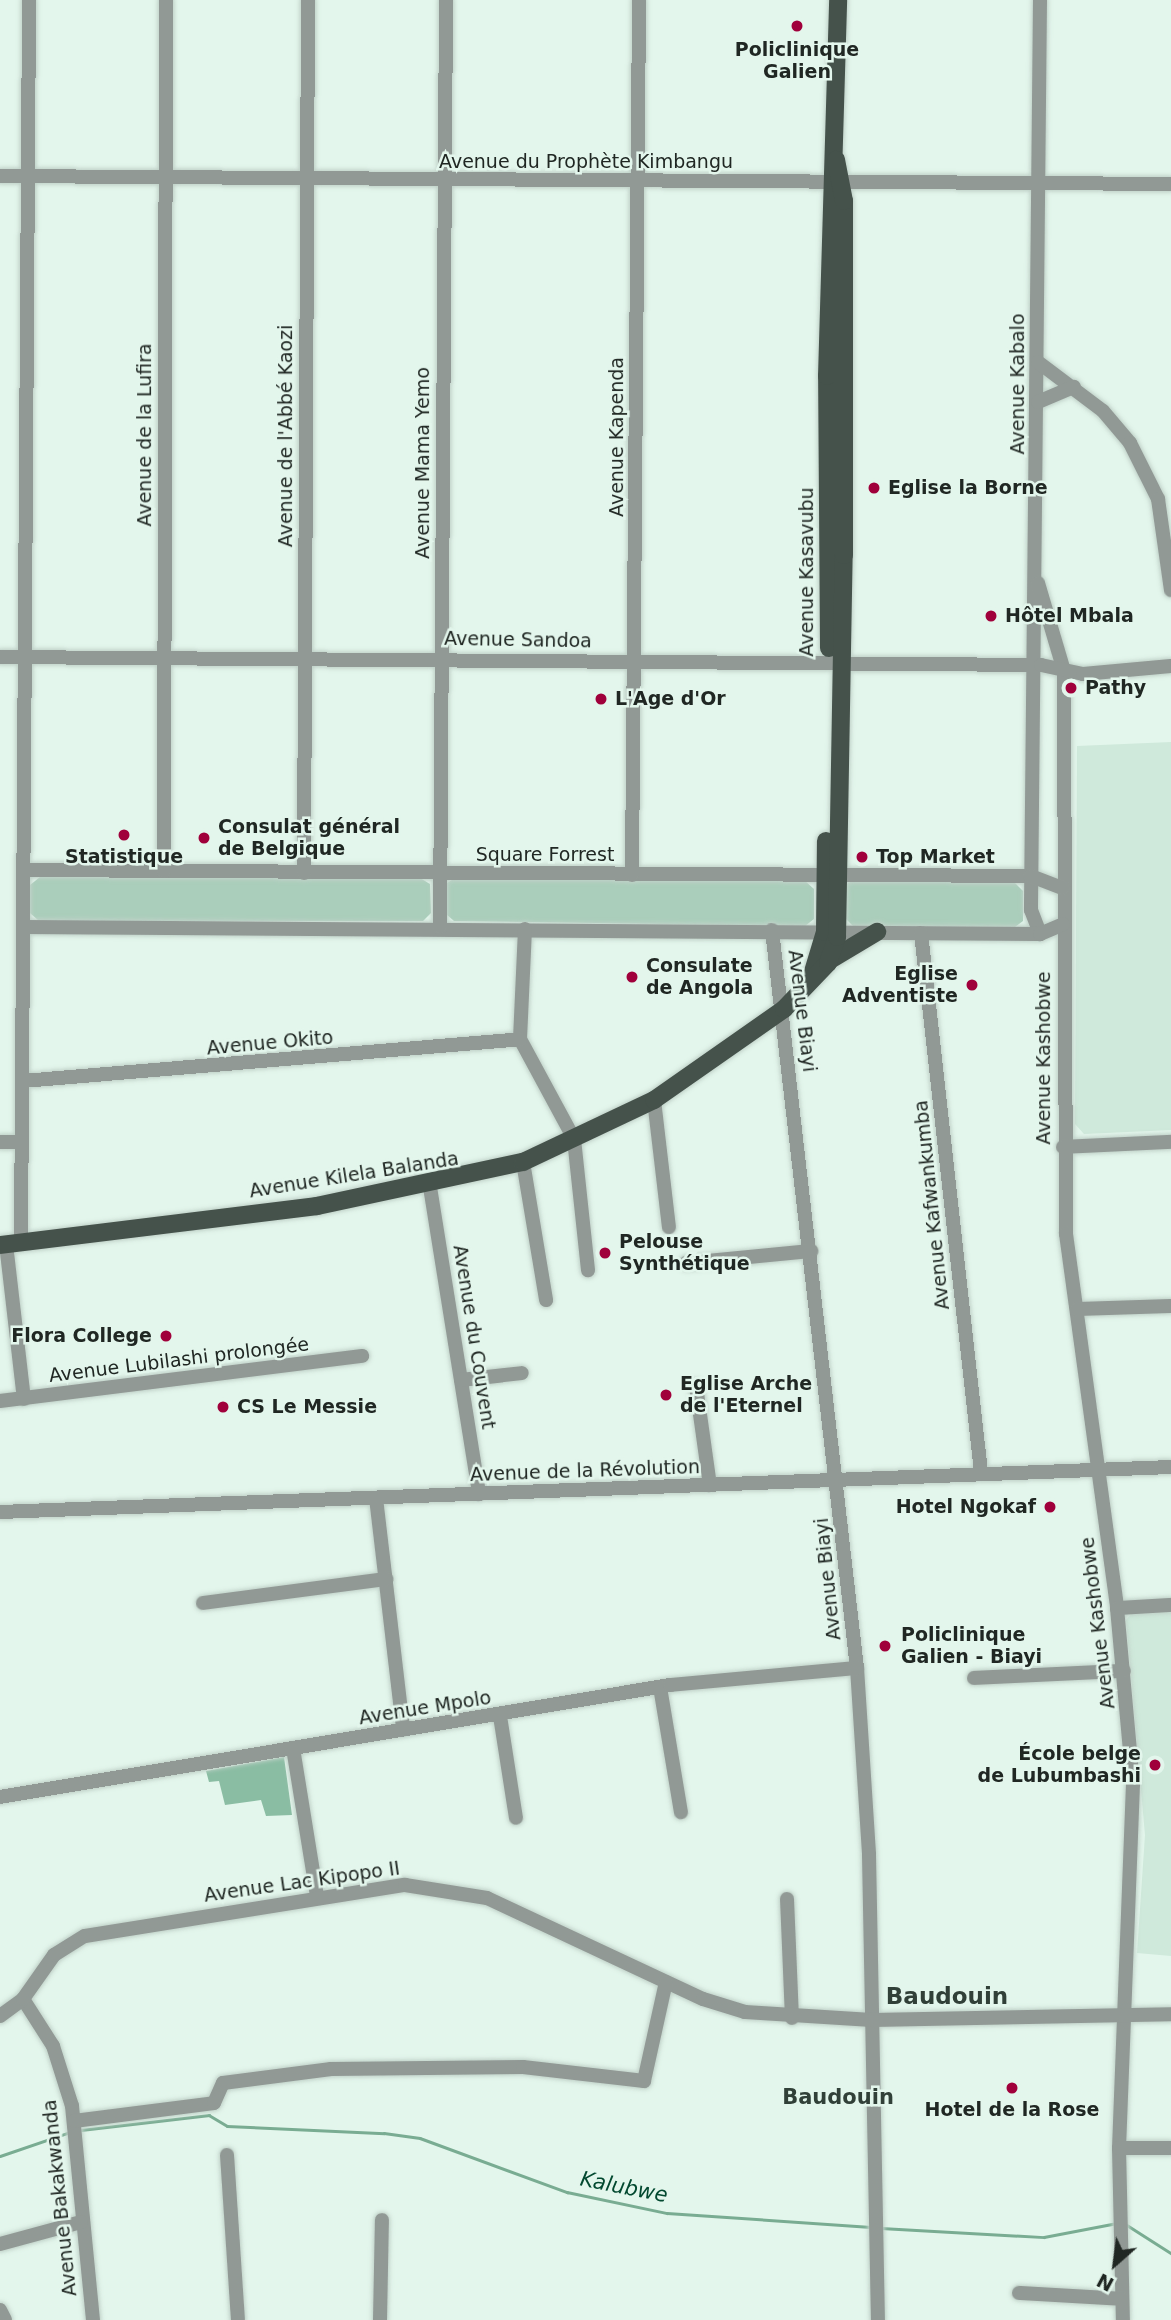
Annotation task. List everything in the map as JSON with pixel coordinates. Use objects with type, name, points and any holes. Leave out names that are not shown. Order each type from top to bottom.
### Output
[{"type":"main road","name":"Avenue Kasavubu","points":[[809,982],[831,931],[838,0]]},
{"type":"main road","name":"Avenue Kilela Balanda","points":[[9,1243],[430,1187],[523,1162],[654,1100],[784,1009],[830,960],[831,931]]},
{"type":"main road","points":[[830,960],[877,932]]},
{"type":"street","points":[[24,1399],[9,1243],[22,1142],[23,1081],[23,657],[29,0]]},
{"type":"street","name":"Avenue de la Lufira","points":[[164,871],[166,0]]},
{"type":"street","name":"Avenue de l'Abbé Kaozi","points":[[304,873],[308,0]]},
{"type":"street","name":"Avenue Mama Yemo","points":[[440,927],[446,0]]},
{"type":"street","name":"Avenue Kapenda","points":[[632,875],[639,0]]},
{"type":"street","name":"Avenue Kabalo","points":[[1040,0],[1035,185],[1038,583],[1031,910],[1041,934]]},
{"type":"street","name":"Avenue du Prophète Kimbangu","points":[[0,176],[1171,184]]},
{"type":"street","points":[[1038,362],[1074,387],[1119,428],[1141,463],[1165,526],[1171,590]]},
{"type":"street","points":[[1038,402],[1074,387]]},
{"type":"street","points":[[23,927],[440,927],[1041,934],[1063,924],[1064,671],[1038,583]]},
{"type":"street","name":"Avenue Sandoa","points":[[0,657],[1036,665],[1064,671],[1171,666]]},
{"type":"street","name":"Square Forrest","points":[[23,870],[1031,876],[1063,888]]},
{"type":"street","name":"Avenue Kashobwe","points":[[1063,924],[1063,1147],[1066,1234],[1118,1608],[1135,1827],[1119,2148],[1118,2225],[1123,2320]]},
{"type":"street","points":[[525,929],[520,1039],[575,1139],[588,1270]]},
{"type":"street","name":"Avenue Biayi","points":[[772,930],[784,1009],[857,1668],[872,2020],[878,2320]]},
{"type":"street","name":"Avenue Kafwankumba","points":[[921,933],[981,1472]]},
{"type":"street","points":[[1041,934],[1063,958]]},
{"type":"street","name":"Avenue Okito","points":[[23,1081],[520,1039]]},
{"type":"street","points":[[654,1100],[669,1227]]},
{"type":"street","points":[[0,1142],[22,1142]]},
{"type":"street","points":[[1063,1147],[1171,1142]]},
{"type":"street","points":[[523,1162],[546,1300]]},
{"type":"street","name":"Avenue du Couvent","points":[[430,1187],[480,1494]]},
{"type":"street","points":[[686,1263],[811,1251]]},
{"type":"street","points":[[1077,1308],[1171,1306]]},
{"type":"street","name":"Avenue Lubilashi prolongée","points":[[0,1402],[362,1356]]},
{"type":"street","points":[[461,1380],[522,1373]]},
{"type":"street","points":[[696,1386],[710,1485]]},
{"type":"street","name":"Avenue de la Révolution","points":[[0,1512],[981,1472],[1171,1467]]},
{"type":"street","points":[[376,1498],[403,1729]]},
{"type":"street","points":[[203,1604],[386,1579]]},
{"type":"street","points":[[1118,1608],[1171,1605]]},
{"type":"street","name":"Avenue Mpolo","points":[[0,1797],[403,1729],[500,1716],[660,1687],[857,1668]]},
{"type":"street","points":[[974,1678],[1124,1671]]},
{"type":"street","points":[[660,1687],[681,1812]]},
{"type":"street","points":[[500,1716],[516,1818]]},
{"type":"street","points":[[293,1748],[317,1897]]},
{"type":"street","name":"Avenue Lac Kipopo II","points":[[0,2016],[23,1999],[54,1955],[85,1936],[405,1885],[471,1894],[728,2009],[792,2018],[872,2020],[1171,2014]]},
{"type":"street","points":[[787,1899],[792,2018]]},
{"type":"street","points":[[74,2121],[214,2103],[223,2083],[331,2068],[523,2067],[644,2081],[666,1982]]},
{"type":"street","name":"Avenue Bakakwanda","points":[[23,1999],[53,2046],[74,2121],[81,2222],[93,2320]]},
{"type":"street","points":[[1119,2148],[1171,2148]]},
{"type":"street","points":[[227,2155],[238,2320]]},
{"type":"street","points":[[380,2320],[382,2220]]},
{"type":"street","points":[[1,2244],[81,2222]]},
{"type":"street","points":[[1019,2293],[1122,2299]]},
{"type":"street","points":[[0,2310],[5,2320]]},
{"type":"shaded area","points":[[1171,742],[1171,1130],[1084,1134],[1075,1124],[1077,746]]},
{"type":"shaded area","points":[[40,877],[420,878],[430,884],[431,913],[423,921],[39,921],[30,913],[30,885]]},
{"type":"shaded area","points":[[455,878],[804,880],[814,889],[814,919],[805,926],[454,921],[446,914],[447,883]]},
{"type":"shaded area","points":[[853,880],[1014,882],[1023,891],[1023,921],[1015,927],[853,926],[844,917],[844,886]]},
{"type":"shaded area","name":"École belge de Lubumbashi","points":[[1171,1611],[1171,1956],[1137,1953],[1145,1835],[1126,1620],[1131,1614]]},
{"type":"green space","points":[[284,1757],[292,1815],[266,1816],[261,1800],[225,1805],[219,1781],[209,1782],[206,1771]]},
{"type":"waterway","name":"Kalubwe","points":[[81,2130],[209,2115],[227,2126],[384,2133],[420,2138],[567,2192],[667,2213],[871,2227]]},
{"type":"waterway","name":"Kalubwe","points":[[0,2156],[67,2133]]},
{"type":"waterway","name":"Kalubwe","points":[[881,2228],[1044,2237],[1117,2223]]},
{"type":"waterway","name":"Kalubwe","points":[[1127,2225],[1171,2253]]},
{"type":"place","name":"Policlinique Galien","points":[[797,26]]},
{"type":"place","name":"Eglise la Borne","points":[[874,488]]},
{"type":"place","name":"Hôtel Mbala","points":[[991,616]]},
{"type":"place","name":"Pathy","points":[[1071,688]]},
{"type":"place","name":"L'Age d'Or","points":[[601,699]]},
{"type":"place","name":"Statistique","points":[[124,835]]},
{"type":"place","name":"Consulat général de Belgique","points":[[204,838]]},
{"type":"place","name":"Top Market","points":[[862,857]]},
{"type":"place","name":"Consulate de Angola","points":[[632,977]]},
{"type":"place","name":"Eglise Adventiste","points":[[972,985]]},
{"type":"place","name":"Pelouse Synthétique","points":[[605,1253]]},
{"type":"place","name":"Flora College","points":[[166,1336]]},
{"type":"place","name":"Eglise Arche de l'Eternel","points":[[666,1395]]},
{"type":"place","name":"CS Le Messie","points":[[223,1407]]},
{"type":"place","name":"Hotel Ngokaf","points":[[1050,1507]]},
{"type":"place","name":"Policlinique Galien - Biayi","points":[[885,1646]]},
{"type":"place","name":"École belge de Lubumbashi","points":[[1155,1765]]},
{"type":"place","name":"Hotel de la Rose","points":[[1012,2088]]},
{"type":"district","name":"Baudouin","points":[[947,1996]]},
{"type":"district","name":"Baudouin","points":[[838,2097]]}]
